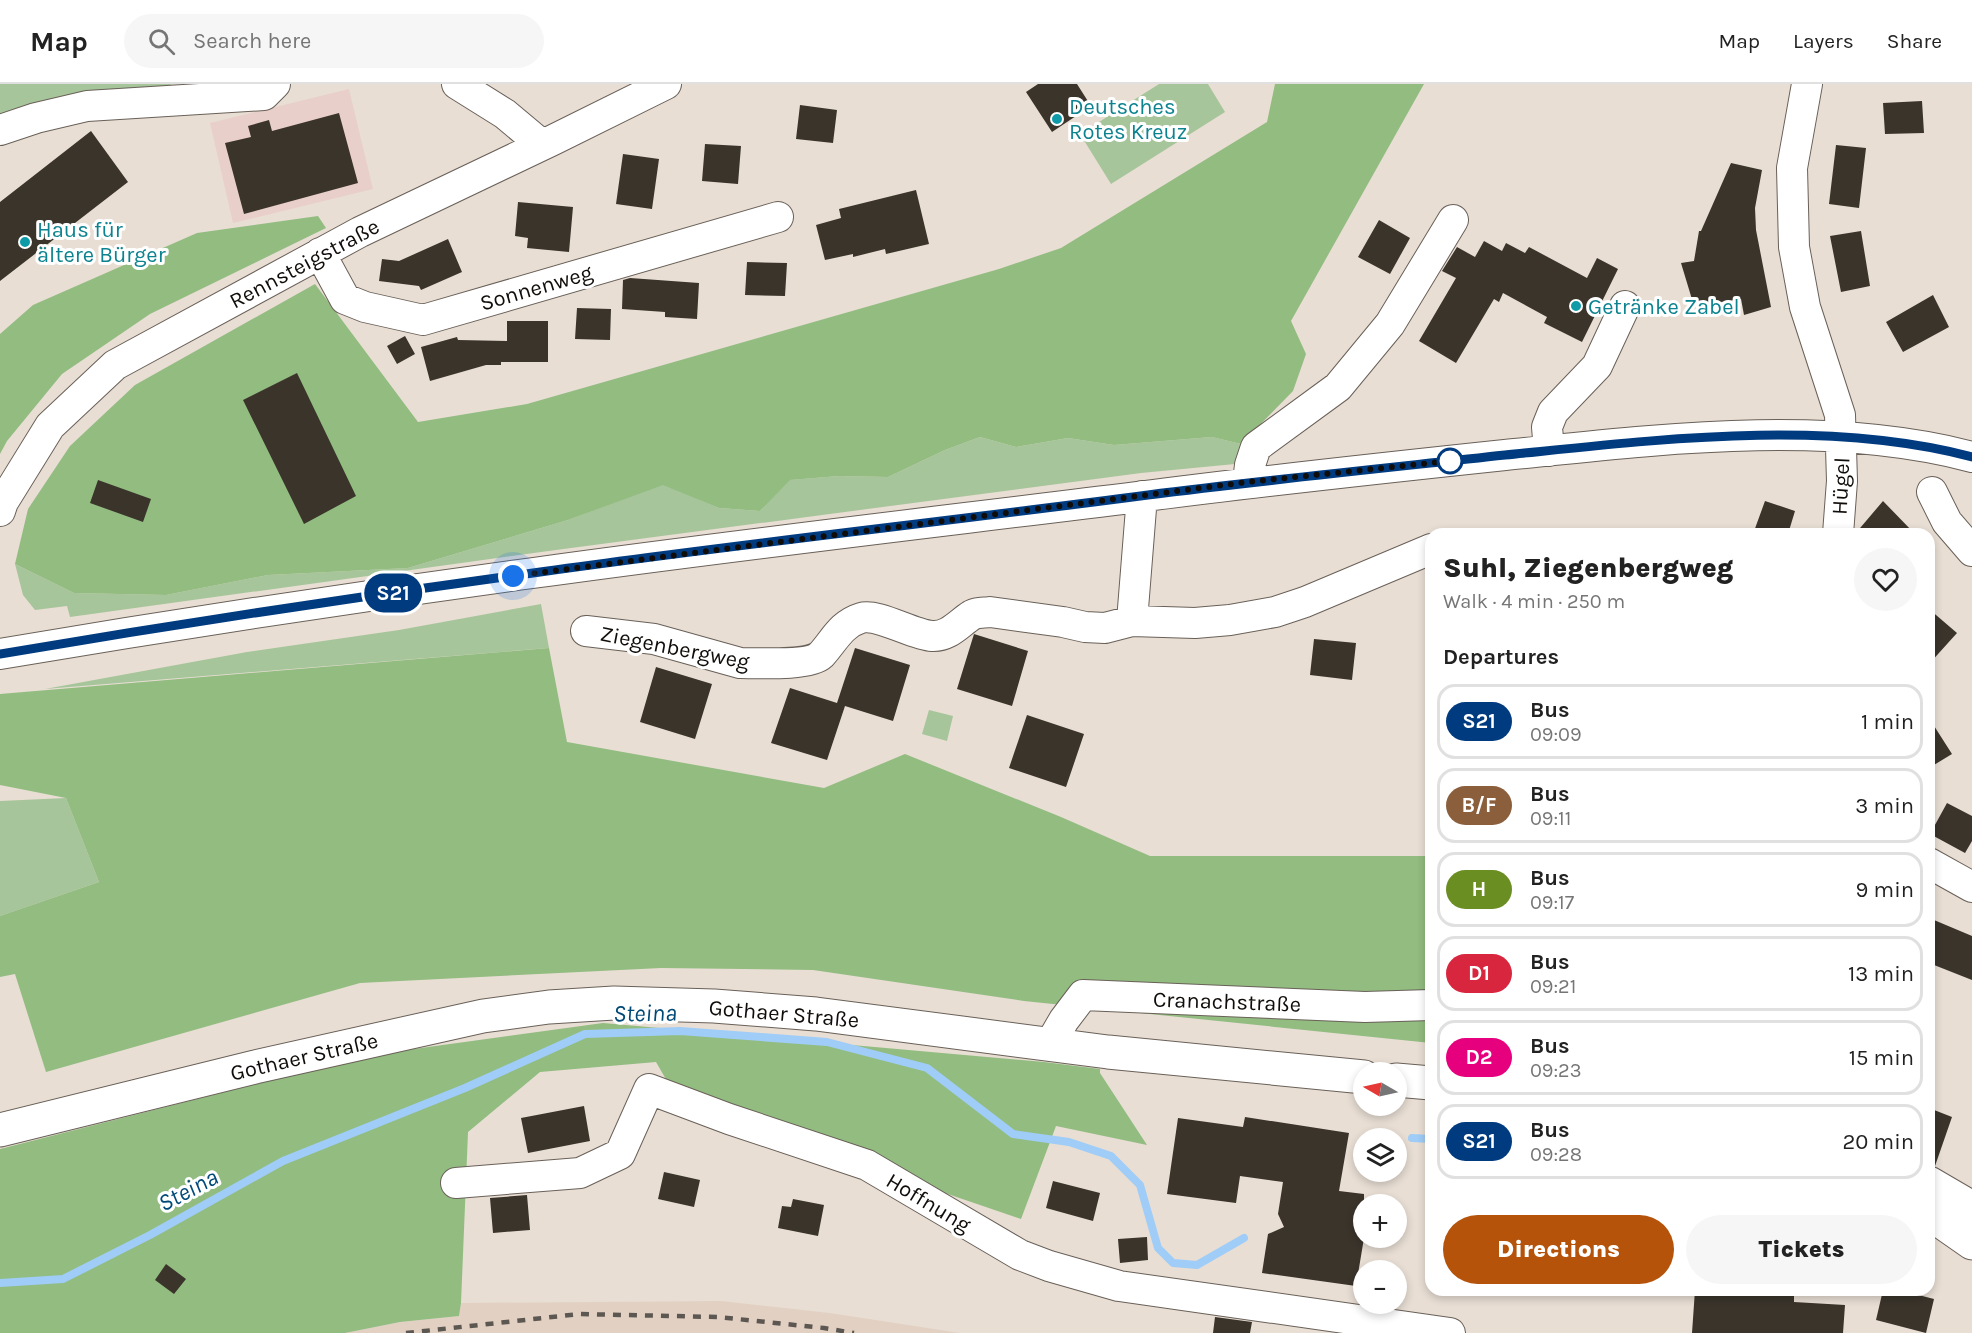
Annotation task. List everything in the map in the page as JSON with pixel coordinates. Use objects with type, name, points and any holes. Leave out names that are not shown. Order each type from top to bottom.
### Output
[{"type":"main road","name":"Gothaer Straße","points":[[0,1130],[367,1041],[483,1016],[549,1007],[614,1003],[714,1006],[816,1014],[1108,1052],[1353,1076]]},
{"type":"main road","points":[[1407,1081],[1425,1082]]},
{"type":"main road","points":[[1935,1186],[1972,1208]]},
{"type":"main road","points":[[1935,1217],[1972,1243]]},
{"type":"street","points":[[0,130],[36,118],[87,106],[264,95],[276,84]]},
{"type":"street","points":[[457,84],[505,114],[542,145]]},
{"type":"street","name":"Rennsteigstraße","points":[[0,511],[3,502],[50,426],[115,365],[360,232],[666,84]]},
{"type":"street","name":"Hügel","points":[[1807,84],[1792,168],[1794,247],[1805,307],[1840,415],[1842,481],[1838,528]]},
{"type":"street","name":"Sonnenweg","points":[[320,253],[345,299],[365,307],[423,320],[778,217]]},
{"type":"street","points":[[1248,482],[1250,465],[1256,447],[1338,387],[1390,324],[1453,220]]},
{"type":"street","points":[[1549,451],[1547,427],[1553,412],[1597,366],[1625,306]]},
{"type":"street","points":[[0,654],[535,572],[1248,482],[1549,451],[1641,442],[1753,436],[1842,438],[1900,443],[1972,457]]},
{"type":"street","points":[[1932,492],[1947,522],[1972,551]]},
{"type":"street","points":[[1132,621],[1142,496]]},
{"type":"street","name":"Ziegenbergweg","points":[[586,631],[654,639],[740,663],[810,660],[820,656],[845,626],[861,618],[876,619],[931,636],[942,635],[950,631],[972,615],[990,612],[1105,628],[1132,621],[1195,623],[1230,620],[1275,612],[1305,602],[1425,552]]},
{"type":"street","points":[[1935,866],[1972,887]]},
{"type":"street","name":"Cranachstraße","points":[[1050,1044],[1083,995],[1365,1007],[1425,1005]]},
{"type":"street","name":"Hoffnung","points":[[456,1183],[580,1173],[620,1154],[649,1089],[729,1119],[867,1165],[1020,1255],[1049,1266],[1119,1286],[1450,1333]]},
{"type":"shaded area","points":[[349,89],[373,189],[233,223],[210,123]]},
{"type":"shaded area","points":[[721,1301],[830,1313],[960,1333],[345,1333],[400,1322],[459,1316],[461,1303]]},
{"type":"green space","points":[[0,84],[172,84],[156,91],[0,121]]},
{"type":"green space","points":[[1159,84],[1208,84],[1225,112],[1111,184],[1080,134]]},
{"type":"green space","points":[[1275,84],[1424,84],[1291,321],[1306,354],[1293,391],[1241,444],[1212,437],[1114,445],[1068,438],[1016,447],[980,437],[945,450],[888,477],[839,476],[790,480],[760,511],[719,508],[663,485],[568,520],[408,568],[268,575],[166,595],[74,593],[15,564],[28,509],[70,446],[135,385],[315,284],[418,422],[527,404],[999,269],[1061,248],[1267,122]]},
{"type":"green space","points":[[318,216],[326,228],[150,314],[62,374],[7,441],[0,454],[0,334],[33,305],[197,233]]},
{"type":"green space","points":[[980,437],[1016,447],[1068,438],[1114,445],[1212,437],[1241,444],[1235,464],[1141,473],[70,617],[67,606],[35,610],[23,595],[15,564],[74,593],[166,595],[268,575],[408,568],[568,520],[663,484],[719,508],[760,511],[789,480],[839,476],[888,477],[945,450]]},
{"type":"green space","points":[[541,604],[549,648],[45,689],[247,652],[399,630]]},
{"type":"green space","points":[[549,648],[567,742],[824,788],[905,754],[1150,856],[1425,856],[1425,1042],[1024,1001],[813,970],[661,968],[360,983],[46,1072],[15,974],[0,977],[0,916],[99,882],[66,798],[0,785],[0,694]]},
{"type":"green space","points":[[929,710],[953,716],[947,741],[922,734]]},
{"type":"green space","points":[[66,798],[99,882],[0,916],[0,801]]},
{"type":"green space","points":[[603,1023],[1044,1062],[1100,1069],[1100,1073],[1147,1145],[1056,1126],[1021,1219],[679,1102],[656,1062],[540,1072],[468,1132],[459,1316],[400,1322],[345,1333],[0,1333],[0,1149],[370,1055]]},
{"type":"building","name":"Deutsches Rotes Kreuz","points":[[1038,84],[1077,84],[1091,106],[1052,132],[1026,92]]},
{"type":"building","points":[[1922,101],[1924,133],[1885,134],[1883,103]]},
{"type":"building","points":[[800,105],[837,110],[833,143],[796,139]]},
{"type":"building","points":[[339,113],[358,183],[244,214],[225,143],[251,137],[248,126],[269,120],[272,131]]},
{"type":"building","name":"Haus für ältere Bürger","points":[[91,131],[128,182],[0,281],[0,202]]},
{"type":"building","points":[[705,144],[741,146],[738,184],[702,181]]},
{"type":"building","points":[[1836,145],[1866,148],[1859,208],[1829,204]]},
{"type":"building","points":[[623,154],[659,159],[652,209],[616,204]]},
{"type":"building","points":[[1731,163],[1762,170],[1755,208],[1756,230],[1771,307],[1744,315],[1741,299],[1694,306],[1681,263],[1694,261],[1699,231],[1701,231]]},
{"type":"building","points":[[916,190],[929,244],[886,254],[885,249],[853,257],[853,254],[825,260],[816,225],[841,218],[839,209]]},
{"type":"building","points":[[518,202],[573,207],[569,252],[527,248],[528,238],[515,236]]},
{"type":"building","points":[[1379,220],[1410,238],[1390,274],[1358,257]]},
{"type":"building","points":[[1861,231],[1870,286],[1841,292],[1830,236]]},
{"type":"building","points":[[448,239],[462,272],[421,290],[419,286],[379,281],[382,259],[399,261]]},
{"type":"building","points":[[1484,241],[1502,251],[1506,243],[1525,253],[1529,247],[1587,278],[1597,258],[1618,269],[1582,342],[1544,323],[1547,317],[1503,293],[1499,302],[1494,299],[1456,363],[1419,341],[1456,278],[1442,271],[1457,247],[1475,257]]},
{"type":"building","points":[[747,262],[787,263],[785,296],[745,295]]},
{"type":"building","points":[[630,278],[699,283],[697,319],[665,317],[665,312],[622,309],[623,280]]},
{"type":"building","points":[[1933,295],[1949,327],[1903,352],[1886,322]]},
{"type":"building","points":[[577,308],[611,309],[610,340],[575,339]]},
{"type":"building","points":[[507,321],[548,321],[548,362],[501,362],[501,365],[486,365],[430,381],[421,347],[457,337],[458,340],[507,341]]},
{"type":"building","points":[[405,336],[415,354],[397,364],[387,346]]},
{"type":"building","points":[[297,373],[356,496],[304,524],[243,400]]},
{"type":"building","points":[[98,480],[151,499],[143,522],[90,503]]},
{"type":"building","points":[[1765,501],[1795,511],[1790,528],[1755,528]]},
{"type":"building","points":[[1883,501],[1909,528],[1860,528]]},
{"type":"building","points":[[1935,614],[1957,633],[1935,657]]},
{"type":"building","points":[[974,634],[1028,651],[1012,706],[957,689]]},
{"type":"building","points":[[1314,639],[1356,643],[1352,680],[1310,675]]},
{"type":"building","points":[[855,648],[910,665],[893,721],[845,706],[827,760],[771,743],[790,688],[837,703]]},
{"type":"building","points":[[656,667],[712,684],[695,739],[640,722]]},
{"type":"building","points":[[1027,715],[1084,734],[1066,787],[1009,768]]},
{"type":"building","points":[[1935,727],[1952,754],[1935,764]]},
{"type":"building","points":[[1947,803],[1972,816],[1972,841],[1965,853],[1935,837],[1935,825]]},
{"type":"building","points":[[1935,920],[1972,936],[1972,980],[1935,965]]},
{"type":"building","points":[[584,1106],[590,1141],[528,1153],[521,1118]]},
{"type":"building","points":[[1935,1110],[1952,1117],[1935,1166]]},
{"type":"building","points":[[1245,1117],[1349,1133],[1339,1191],[1364,1194],[1353,1194],[1353,1248],[1362,1248],[1360,1260],[1353,1260],[1353,1286],[1262,1273],[1268,1234],[1284,1227],[1278,1214],[1283,1182],[1240,1176],[1236,1203],[1167,1194],[1178,1118],[1243,1127]]},
{"type":"building","points":[[664,1172],[700,1180],[694,1207],[658,1199]]},
{"type":"building","points":[[1053,1181],[1100,1193],[1093,1221],[1046,1208]]},
{"type":"building","points":[[527,1195],[530,1230],[493,1233],[490,1198]]},
{"type":"building","points":[[793,1199],[824,1205],[818,1236],[778,1228],[782,1206],[791,1207]]},
{"type":"building","points":[[1147,1237],[1148,1260],[1120,1263],[1118,1239]]},
{"type":"building","points":[[166,1264],[186,1279],[174,1294],[155,1280]]},
{"type":"building","points":[[1695,1296],[1794,1296],[1794,1302],[1845,1305],[1843,1333],[1692,1333]]},
{"type":"building","points":[[1882,1296],[1922,1296],[1934,1299],[1926,1333],[1876,1320]]},
{"type":"building","points":[[1215,1317],[1252,1322],[1250,1333],[1213,1333]]},
{"type":"waterway","name":"Steina","points":[[0,1283],[63,1279],[150,1235],[283,1161],[465,1088],[585,1034],[680,1031],[827,1042],[927,1068],[1013,1134],[1069,1142],[1111,1156],[1140,1185],[1158,1248],[1173,1263],[1197,1265],[1244,1238]]},
{"type":"waterway","name":"Steina","points":[[1412,1138],[1425,1139]]},
{"type":"railway","points":[[406,1333],[579,1314],[718,1317],[854,1333]]},
{"type":"bus line","name":"S21","points":[[0,654],[535,572],[1248,482],[1549,451],[1641,442],[1764,436],[1842,438],[1900,443],[1972,457]]},
{"type":"place","name":"Deutsches Rotes Kreuz","points":[[1057,119]]},
{"type":"place","name":"Haus für ältere Bürger","points":[[25,242]]},
{"type":"place","name":"Getränke Zabel","points":[[1576,306]]},
{"type":"route","points":[[513,576],[1248,482],[1450,461]]}]
